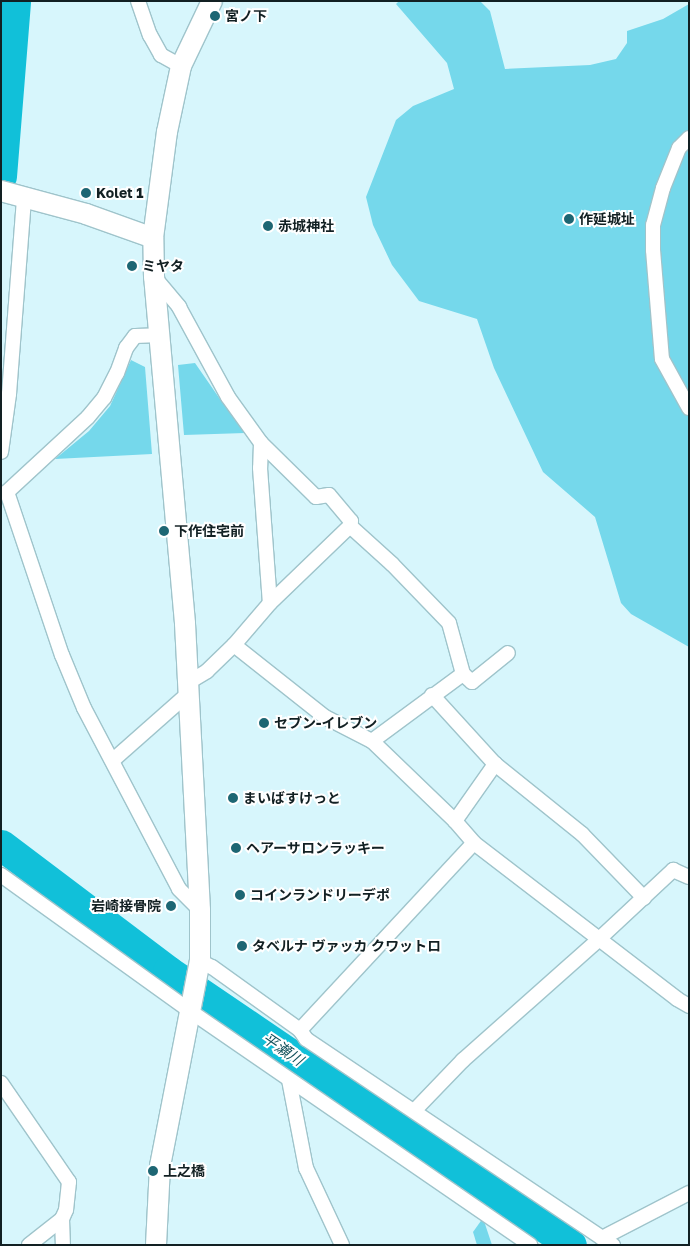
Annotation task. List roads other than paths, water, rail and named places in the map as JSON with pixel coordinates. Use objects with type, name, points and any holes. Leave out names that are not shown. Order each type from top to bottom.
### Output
[{"type":"street","points":[[138,1],[150,35],[161,55],[181,66]]},
{"type":"street","points":[[156,1245],[160,1166],[199,965],[200,910],[189,688],[154,277],[153,238],[167,132],[181,66],[212,1]]},
{"type":"street","points":[[689,138],[679,148],[663,188],[653,225],[653,250],[662,359],[689,408]]},
{"type":"street","points":[[1,190],[22,198],[86,214],[153,238]]},
{"type":"street","points":[[1,452],[9,394],[22,198]]},
{"type":"street","points":[[113,760],[234,645],[270,603],[350,526],[351,521],[329,495],[316,497],[261,443],[228,397],[178,307],[154,277]]},
{"type":"street","points":[[160,335],[135,336],[126,348],[117,373],[104,398],[88,417],[4,492],[62,654],[84,708],[113,760],[179,890],[200,910]]},
{"type":"street","points":[[261,443],[260,468],[270,603]]},
{"type":"street","points":[[350,526],[392,564],[449,623],[463,674],[472,682],[508,653]]},
{"type":"street","points":[[234,645],[325,717],[372,741],[455,821],[474,843],[677,1000],[689,1006]]},
{"type":"street","points":[[372,741],[463,674]]},
{"type":"street","points":[[432,696],[495,764],[582,834],[644,898]]},
{"type":"street","points":[[455,821],[495,764]]},
{"type":"street","points":[[300,1030],[474,843]]},
{"type":"street","points":[[414,1111],[463,1060],[598,940],[673,870],[689,877]]},
{"type":"street","points":[[1,875],[190,1011],[530,1245]]},
{"type":"street","points":[[199,965],[212,967],[300,1030],[306,1039],[607,1241],[689,1192]]},
{"type":"street","points":[[289,1080],[306,1168],[342,1245]]},
{"type":"street","points":[[1,1082],[69,1182],[66,1210],[62,1219],[62,1245]]},
{"type":"street","points":[[29,1245],[62,1219]]},
{"type":"waterway","name":"平瀬川","points":[[1,176],[15,1]]},
{"type":"waterway","name":"平瀬川","points":[[1,845],[168,971],[571,1245]]},
{"type":"place","name":"宮ノ下","points":[[215,16]]},
{"type":"place","name":"Kolet 1","points":[[86,193]]},
{"type":"place","name":"作延城址","points":[[569,219]]},
{"type":"place","name":"赤城神社","points":[[268,226]]},
{"type":"place","name":"ミヤタ","points":[[132,266]]},
{"type":"place","name":"下作住宅前","points":[[164,531]]},
{"type":"place","name":"セブン-イレブン","points":[[264,723]]},
{"type":"place","name":"まいばすけっと","points":[[233,798]]},
{"type":"place","name":"ヘアーサロンラッキー","points":[[236,848]]},
{"type":"place","name":"コインランドリーデポ","points":[[240,895]]},
{"type":"place","name":"岩崎接骨院","points":[[171,906]]},
{"type":"place","name":"タベルナ ヴァッカ クワットロ","points":[[242,946]]},
{"type":"place","name":"上之橋","points":[[153,1171]]}]
